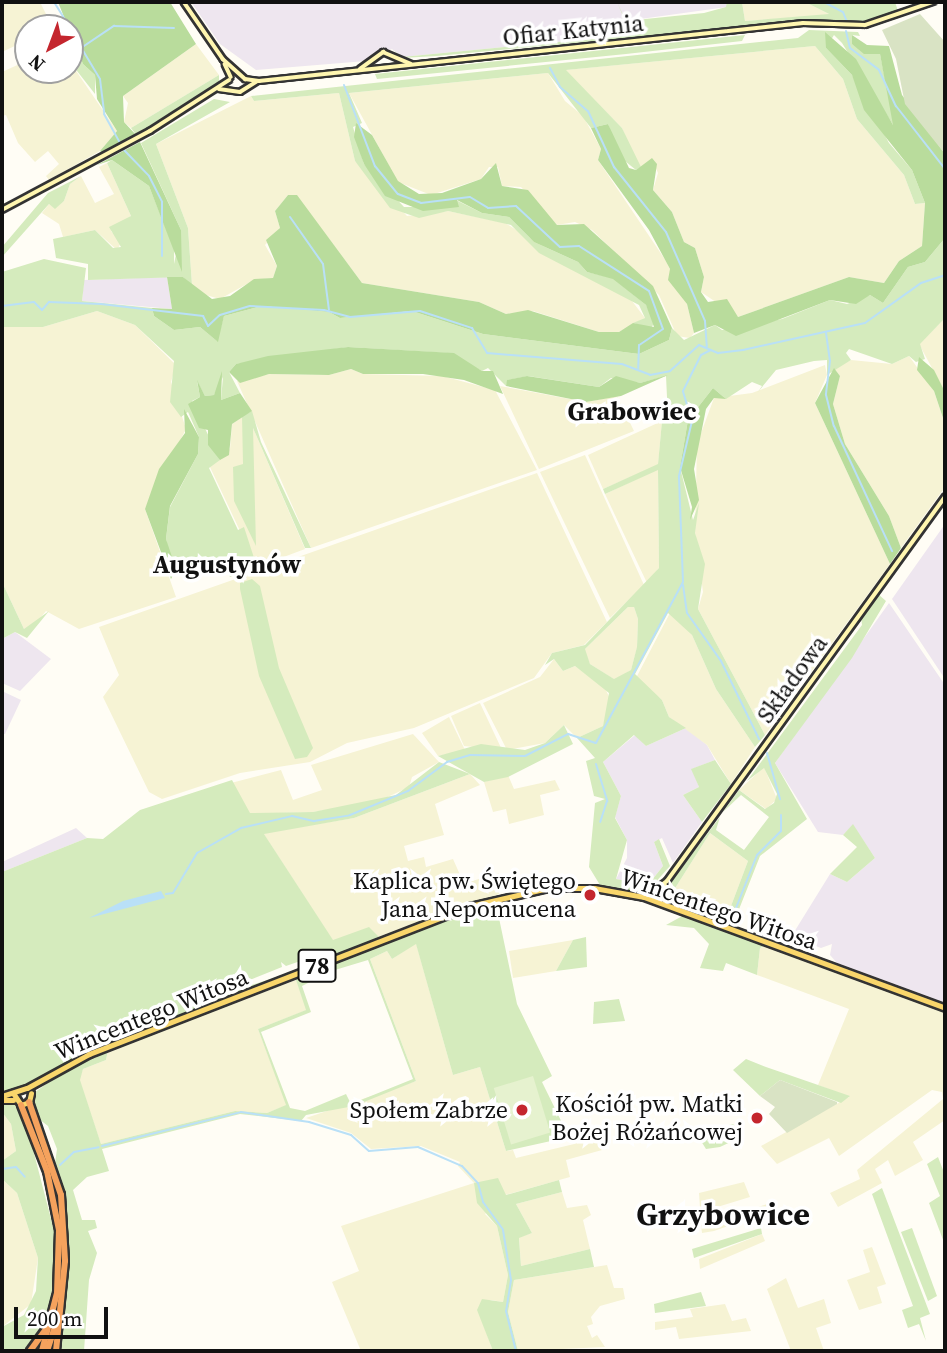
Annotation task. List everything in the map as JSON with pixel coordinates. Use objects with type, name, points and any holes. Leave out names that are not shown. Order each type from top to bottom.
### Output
[{"type":"highway","points":[[29,1102],[60,1188],[65,1252],[58,1305],[45,1351]]},
{"type":"highway","points":[[20,1105],[55,1205],[60,1260],[57,1351]]},
{"type":"highway","points":[[30,1351],[58,1305]]},
{"type":"main road","name":"Wincentego Witosa","points":[[29,1091],[89,1054],[498,897],[573,886],[656,901],[945,1008]]},
{"type":"main road","name":"78","points":[[2,1098],[29,1091]]},
{"type":"main road","points":[[13,1096],[20,1105],[29,1102],[29,1091]]},
{"type":"street","points":[[184,2],[223,59],[245,79],[246,87],[217,89]]},
{"type":"street","name":"Ofiar Katynia","points":[[245,79],[380,70],[414,64],[803,23],[860,26],[933,2]]},
{"type":"street","name":"Ofiar Katynia","points":[[354,71],[376,60],[383,52],[414,64]]},
{"type":"street","points":[[392,68],[394,58]]},
{"type":"street","points":[[223,59],[231,89]]},
{"type":"street","points":[[376,60],[380,70]]},
{"type":"street","points":[[2,211],[239,74]]},
{"type":"street","name":"Ofiar Katynia","points":[[246,87],[259,80]]},
{"type":"street","name":"Składowa","points":[[656,901],[667,881],[945,497]]},
{"type":"street","points":[[662,890],[672,907]]},
{"type":"street","name":"Składowa","points":[[643,897],[662,890]]},
{"type":"shaded area","points":[[2,2],[40,2],[46,14],[14,14],[14,46],[2,52]]},
{"type":"shaded area","points":[[191,2],[727,2],[727,7],[626,21],[631,35],[402,57],[392,49],[366,61],[256,70],[220,44]]},
{"type":"shaded area","points":[[742,2],[805,2],[831,15],[745,21]]},
{"type":"shaded area","points":[[196,44],[219,75],[131,128],[124,122],[128,103],[123,96]]},
{"type":"shaded area","points":[[815,46],[843,79],[857,119],[904,175],[915,204],[925,203],[922,246],[899,261],[884,283],[849,277],[738,317],[701,292],[704,277],[695,248],[684,242],[672,212],[653,190],[658,173],[652,159],[641,167],[635,161],[622,128],[565,70]]},
{"type":"shaded area","points":[[14,67],[14,84],[84,83],[117,131],[100,151],[49,180],[46,176],[59,164],[48,151],[35,162],[18,143],[6,115],[2,116],[2,72]]},
{"type":"shaded area","points":[[548,73],[565,101],[583,116],[601,149],[598,160],[666,261],[687,304],[694,333],[690,338],[677,336],[659,295],[592,230],[575,222],[557,225],[521,187],[502,186],[498,167],[489,167],[481,179],[431,195],[398,182],[349,93]]},
{"type":"shaded area","points":[[339,93],[355,161],[407,216],[448,211],[505,223],[632,301],[645,318],[619,332],[599,332],[533,311],[506,314],[479,302],[362,283],[296,195],[288,195],[275,211],[280,228],[265,245],[277,266],[273,278],[254,280],[220,299],[202,294],[192,285],[188,228],[156,144],[251,96],[254,101]]},
{"type":"shaded area","points":[[107,163],[131,216],[111,231],[121,243],[117,250],[95,230],[63,237],[59,224],[42,213],[49,204],[55,208],[64,201],[70,184],[81,176],[95,203],[114,194],[99,167]]},
{"type":"shaded area","points":[[167,277],[172,309],[82,301],[84,280]]},
{"type":"shaded area","points":[[97,311],[135,325],[176,365],[171,382],[186,429],[145,509],[176,597],[79,629],[46,611],[32,628],[24,629],[2,582],[2,327],[43,327]]},
{"type":"shaded area","points":[[945,318],[945,392],[919,344]]},
{"type":"shaded area","points":[[909,356],[934,391],[945,424],[945,487],[901,548],[889,516],[845,444],[833,404],[840,376],[834,368],[851,360],[892,364]]},
{"type":"shaded area","points":[[825,365],[827,375],[815,403],[890,564],[765,735],[698,609],[703,592],[695,533],[697,444],[714,398],[752,393]]},
{"type":"shaded area","points":[[351,369],[363,374],[442,376],[495,390],[537,470],[311,548],[237,381],[269,374],[329,375]]},
{"type":"shaded area","points":[[500,386],[586,402],[617,396],[634,431],[539,469]]},
{"type":"shaded area","points":[[247,414],[305,549],[257,567],[209,465],[230,449],[232,424]]},
{"type":"shaded area","points":[[662,421],[658,465],[603,489],[588,455]]},
{"type":"shaded area","points":[[585,455],[644,585],[610,618],[540,472]]},
{"type":"shaded area","points":[[658,469],[659,568],[647,583],[605,494]]},
{"type":"shaded area","points":[[537,473],[607,622],[584,645],[552,653],[534,678],[414,728],[347,743],[310,762],[240,773],[162,799],[149,792],[103,697],[119,675],[99,627]]},
{"type":"shaded area","points":[[945,524],[945,679],[892,599]]},
{"type":"shaded area","points":[[889,603],[945,685],[945,1003],[837,963],[830,955],[832,944],[821,948],[791,937],[830,874],[847,882],[875,858],[853,825],[843,835],[818,832],[775,763]]},
{"type":"shaded area","points":[[628,607],[634,607],[638,619],[637,648],[631,670],[615,680],[590,664],[584,650]]},
{"type":"shaded area","points":[[671,611],[692,635],[716,689],[755,747],[731,784],[707,745],[669,717],[662,700],[636,678]]},
{"type":"shaded area","points":[[15,632],[51,659],[20,691],[2,683],[2,639]]},
{"type":"shaded area","points":[[554,659],[563,671],[575,666],[605,688],[610,699],[603,726],[577,738],[564,725],[545,743],[507,750],[483,703],[540,677]]},
{"type":"shaded area","points":[[2,691],[21,700],[5,734],[2,734]]},
{"type":"shaded area","points":[[480,703],[502,750],[464,746],[451,716]]},
{"type":"shaded area","points":[[449,717],[465,750],[438,756],[422,733]]},
{"type":"shaded area","points":[[686,728],[707,745],[715,760],[692,769],[699,787],[683,795],[702,822],[673,863],[662,838],[654,842],[663,866],[647,886],[616,879],[627,858],[627,840],[615,817],[621,796],[603,762],[635,735],[646,746]]},
{"type":"shaded area","points":[[413,734],[439,762],[412,777],[409,787],[377,802],[313,812],[250,814],[231,783],[281,770],[293,800],[322,790],[311,765]]},
{"type":"shaded area","points":[[764,767],[777,799],[766,809],[739,790]]},
{"type":"shaded area","points":[[470,774],[480,785],[435,804],[444,835],[404,846],[408,861],[424,857],[426,867],[453,859],[461,877],[450,880],[452,887],[499,873],[499,894],[378,937],[369,928],[333,941],[263,833],[354,818]]},
{"type":"shaded area","points":[[508,775],[514,789],[555,780],[560,790],[540,795],[544,815],[509,824],[506,809],[493,812],[484,782]]},
{"type":"shaded area","points":[[76,828],[87,838],[2,872],[2,862]]},
{"type":"shaded area","points":[[710,833],[748,861],[731,906],[720,917],[678,901],[672,893]]},
{"type":"shaded area","points":[[573,940],[556,971],[513,978],[509,951]]},
{"type":"shaded area","points":[[416,943],[453,1075],[480,1067],[506,1151],[513,1150],[516,1158],[595,1139],[602,1150],[566,1160],[570,1177],[505,1195],[485,1214],[497,1226],[508,1275],[503,1302],[491,1300],[478,1310],[493,1351],[361,1351],[332,1282],[359,1271],[341,1226],[474,1183],[458,1166],[460,1162],[421,1146],[371,1149],[351,1133],[306,1118],[416,1081],[370,959],[387,951],[392,959]]},
{"type":"shaded area","points":[[767,946],[945,1011],[945,1120],[913,1142],[923,1160],[895,1176],[888,1160],[875,1169],[882,1183],[838,1207],[830,1193],[860,1179],[857,1170],[943,1099],[942,1092],[932,1090],[839,1156],[829,1138],[777,1164],[761,1146],[849,1097],[818,1085],[849,1009],[757,975],[760,948]]},
{"type":"shaded area","points":[[296,980],[307,1010],[258,1029],[287,1105],[267,1113],[235,1111],[101,1144],[79,1080],[83,1069],[106,1060],[108,1050]]},
{"type":"shaded area","points":[[2,1112],[11,1124],[16,1151],[2,1161]]},
{"type":"shaded area","points":[[2,1179],[17,1193],[38,1258],[31,1304],[2,1327]]},
{"type":"shaded area","points":[[744,1182],[750,1197],[714,1208],[717,1221],[773,1202],[777,1209],[714,1231],[702,1233],[701,1225],[684,1228],[683,1212],[700,1208],[699,1193]]},
{"type":"shaded area","points":[[562,1192],[567,1208],[587,1205],[591,1215],[583,1220],[590,1249],[521,1266],[519,1237],[532,1233],[516,1204]]},
{"type":"shaded area","points":[[762,1234],[765,1241],[700,1269],[699,1259]]},
{"type":"shaded area","points":[[872,1247],[886,1284],[877,1287],[882,1303],[859,1310],[847,1280],[870,1272],[863,1250]]},
{"type":"shaded area","points":[[607,1265],[614,1288],[623,1288],[625,1299],[600,1306],[591,1317],[593,1324],[587,1326],[592,1338],[597,1335],[605,1347],[518,1351],[508,1312],[514,1280]]},
{"type":"shaded area","points":[[786,1278],[798,1308],[824,1299],[831,1323],[816,1328],[824,1351],[791,1351],[767,1289]]},
{"type":"shaded area","points":[[725,1304],[732,1321],[746,1318],[751,1331],[679,1339],[676,1327],[655,1330],[655,1322],[693,1317],[690,1309]]},
{"type":"green space","points":[[58,2],[170,2],[196,44],[123,96],[124,122],[137,136],[104,154],[100,151],[117,131],[97,99],[95,75],[84,65],[84,14],[63,14]]},
{"type":"green space","points":[[617,2],[626,21],[704,13],[726,7],[727,2],[742,2],[745,21],[829,14],[805,2],[895,2],[898,11],[860,23],[805,21],[437,56],[402,58],[392,49],[402,57],[631,35]]},
{"type":"green space","points":[[920,14],[945,42],[945,154],[905,104],[896,59],[882,30]]},
{"type":"green space","points":[[809,30],[858,32],[860,36],[852,35],[852,44],[880,54],[895,128],[842,43],[834,35],[826,48],[852,75],[889,143],[912,170],[925,203],[915,204],[904,175],[857,119],[843,79],[815,46],[566,70],[622,128],[641,167],[636,170],[620,157],[608,124],[591,128],[548,73],[349,93],[362,123],[353,127],[364,164],[404,207],[453,207],[456,200],[482,213],[509,217],[534,242],[578,262],[587,272],[613,278],[646,305],[655,322],[651,328],[633,323],[645,318],[639,305],[539,253],[511,225],[448,211],[419,218],[390,208],[355,161],[339,93],[254,101],[251,96],[798,38]]},
{"type":"green space","points":[[825,32],[856,59],[893,125],[880,54],[864,54],[852,44],[852,35],[867,45],[889,46],[902,95],[945,154],[945,238],[925,262],[908,267],[883,303],[870,295],[856,304],[830,300],[736,336],[715,325],[694,333],[687,304],[668,280],[670,269],[649,230],[598,160],[601,149],[591,128],[608,124],[629,168],[636,170],[652,158],[657,164],[653,190],[672,212],[684,242],[695,248],[704,277],[701,292],[708,302],[727,299],[738,317],[849,277],[884,283],[899,261],[922,246],[925,203],[912,170],[864,110],[852,75],[826,48]]},
{"type":"green space","points":[[745,35],[742,41],[626,54],[377,79],[375,74]]},
{"type":"green space","points":[[84,65],[95,75],[95,94],[84,80]]},
{"type":"green space","points":[[219,75],[219,84],[137,136],[131,128]]},
{"type":"green space","points":[[214,99],[230,102],[156,144],[188,228],[192,285],[183,277],[88,280],[88,264],[56,258],[53,239],[95,230],[113,248],[121,247],[109,227],[131,216],[107,163],[112,160],[149,186],[174,249],[174,264],[181,230],[141,143]]},
{"type":"green space","points":[[356,123],[372,135],[398,181],[419,194],[442,193],[481,179],[496,163],[502,186],[528,190],[557,225],[584,224],[653,286],[672,328],[669,340],[639,354],[483,334],[412,311],[340,318],[329,312],[262,306],[224,316],[218,342],[200,327],[174,330],[154,316],[152,308],[172,309],[167,277],[183,277],[212,299],[230,296],[254,279],[273,278],[277,266],[266,240],[280,228],[275,211],[288,195],[297,195],[362,283],[479,302],[506,314],[528,310],[599,332],[619,332],[633,323],[654,327],[646,305],[613,279],[587,272],[578,262],[534,242],[509,217],[482,213],[457,200],[459,207],[423,211],[385,196],[364,164],[354,137]]},
{"type":"green space","points":[[140,142],[181,230],[182,272],[149,186],[112,160],[97,165]]},
{"type":"green space","points":[[81,176],[70,184],[64,201],[55,209],[49,204],[2,257],[2,247],[48,193]]},
{"type":"green space","points":[[945,238],[945,318],[920,344],[925,359],[916,362],[909,356],[892,364],[849,349],[846,353],[851,360],[827,375],[827,360],[814,361],[776,370],[758,392],[762,386],[752,382],[726,399],[713,388],[688,420],[680,467],[693,520],[699,503],[695,533],[705,564],[698,609],[765,735],[755,747],[716,689],[692,635],[668,613],[635,674],[662,700],[669,717],[686,728],[646,746],[634,735],[603,762],[621,796],[615,818],[627,840],[616,879],[648,885],[663,866],[654,842],[659,839],[670,866],[645,894],[600,885],[589,867],[595,803],[605,799],[594,796],[586,761],[595,758],[577,738],[603,726],[609,693],[575,666],[563,671],[554,659],[545,665],[552,653],[585,645],[659,568],[658,470],[605,494],[603,489],[658,464],[662,421],[668,419],[666,376],[640,383],[611,378],[599,387],[528,376],[508,380],[506,386],[488,368],[482,371],[448,353],[348,347],[236,364],[229,372],[240,393],[221,400],[223,377],[214,395],[205,396],[197,381],[200,397],[192,401],[220,460],[209,468],[238,530],[244,527],[257,567],[230,577],[220,557],[174,576],[166,539],[170,507],[198,454],[199,437],[188,412],[181,417],[170,402],[174,361],[135,325],[97,311],[43,327],[2,327],[2,272],[44,259],[86,268],[82,301],[152,308],[154,316],[174,330],[200,327],[217,341],[224,316],[262,306],[329,312],[340,318],[412,311],[483,334],[639,354],[669,340],[672,328],[684,340],[715,325],[722,330],[782,319],[830,300],[847,304],[870,295],[883,303],[908,267],[925,262]],"holes":[[[628,607],[634,607],[638,619],[637,647],[631,670],[614,679],[590,664],[585,649]]]},
{"type":"green space","points":[[348,347],[454,353],[482,371],[493,371],[503,394],[464,380],[423,374],[363,374],[351,369],[329,375],[269,374],[240,383],[229,372],[236,364],[268,356]]},
{"type":"green space","points":[[919,357],[934,370],[945,392],[945,424],[934,391],[917,370]]},
{"type":"green space","points":[[834,368],[840,376],[833,404],[845,444],[889,516],[901,548],[890,564],[815,403]]},
{"type":"green space","points":[[222,371],[221,400],[240,393],[252,411],[232,424],[229,455],[220,460],[208,445],[208,430],[199,428],[188,404],[200,397],[197,380],[205,396],[214,395]]},
{"type":"green space","points":[[668,375],[621,396],[586,402],[506,386],[507,380],[527,376],[599,387],[616,376],[640,383]]},
{"type":"green space","points":[[713,388],[726,399],[714,398],[706,409],[694,469],[699,500],[690,520],[692,507],[680,467],[688,420]]},
{"type":"green space","points":[[184,409],[199,437],[198,454],[170,506],[166,539],[176,569],[171,579],[145,509],[159,469],[185,433]]},
{"type":"green space","points":[[252,411],[261,442],[311,548],[305,548],[253,428],[256,546],[234,501],[233,467],[243,464],[242,416]]},
{"type":"green space","points":[[252,579],[260,586],[279,668],[313,748],[307,757],[295,759],[259,676],[240,589],[240,583]]},
{"type":"green space","points":[[2,582],[24,629],[49,611],[27,638],[15,632],[2,639]]},
{"type":"green space","points":[[878,594],[886,601],[852,658],[775,763],[807,819],[760,856],[734,922],[669,904],[667,885],[715,816],[674,878],[720,817],[716,830],[744,850],[769,817],[741,795],[723,812],[739,790],[765,809],[774,803],[777,794],[764,768],[747,781],[862,625],[861,616]],"holes":[[[710,833],[748,861],[731,906],[720,916],[678,901],[672,893]]]},
{"type":"green space","points":[[564,725],[573,744],[508,777],[484,782],[438,756],[481,744],[525,750],[545,743]]},
{"type":"green space","points":[[715,760],[731,784],[702,822],[683,795],[699,787],[691,769]]},
{"type":"green space","points":[[439,762],[470,774],[354,818],[264,834],[333,940],[369,927],[379,937],[499,894],[292,973],[335,949],[286,966],[281,962],[282,967],[237,985],[239,989],[286,974],[79,1055],[28,1086],[2,1094],[2,872],[87,838],[103,839],[140,810],[232,780],[250,813],[313,812],[396,795]]},
{"type":"green space","points":[[853,824],[875,858],[847,882],[830,874],[857,847],[843,835]]},
{"type":"green space","points":[[495,899],[517,1004],[552,1076],[542,1082],[569,1137],[506,1151],[480,1067],[453,1075],[416,944],[392,959],[387,951],[370,959],[416,1081],[354,1106],[306,1115],[301,1121],[240,1114],[102,1149],[109,1171],[87,1177],[73,1190],[82,1220],[95,1220],[97,1228],[88,1231],[97,1253],[89,1280],[84,1351],[58,1351],[66,1223],[55,1163],[57,1149],[48,1126],[35,1116],[34,1093],[76,1062],[108,1050],[106,1060],[83,1069],[80,1080],[101,1144],[235,1111],[267,1113],[286,1105],[258,1029],[306,1010],[295,977],[310,982],[302,986],[311,1012],[261,1032],[290,1108],[305,1111],[346,1094],[351,1104],[413,1079],[368,960],[315,976],[324,966]]},
{"type":"green space","points":[[686,914],[768,944],[760,948],[757,975],[726,963],[723,971],[700,968],[709,944],[694,928],[666,925]]},
{"type":"green space","points":[[586,937],[587,967],[556,971],[573,940]]},
{"type":"green space","points":[[619,999],[625,1021],[593,1024],[594,1002]]},
{"type":"green space","points":[[746,1059],[850,1096],[841,1103],[780,1080],[760,1096],[733,1070]]},
{"type":"green space","name":"Społem Zabrze","points":[[533,1076],[550,1132],[511,1144],[494,1088]]},
{"type":"green space","points":[[780,1080],[837,1104],[787,1133],[769,1114],[775,1107],[760,1096]]},
{"type":"green space","points":[[11,1101],[23,1111],[57,1242],[49,1319],[26,1351],[2,1351],[2,1327],[24,1315],[36,1291],[38,1258],[17,1193],[2,1179],[2,1161],[16,1151],[11,1124],[2,1112],[2,1102]]},
{"type":"green space","points":[[733,1124],[743,1136],[720,1147],[706,1149],[696,1133]]},
{"type":"green space","points":[[938,1157],[945,1175],[945,1245],[929,1203],[940,1196],[927,1164]]},
{"type":"green space","points":[[498,1178],[506,1195],[559,1180],[562,1192],[516,1204],[532,1233],[519,1238],[521,1266],[590,1249],[594,1267],[514,1280],[508,1312],[518,1351],[493,1351],[477,1310],[482,1299],[503,1302],[508,1275],[497,1226],[477,1203],[474,1183]]},
{"type":"green space","points":[[882,1188],[930,1314],[920,1318],[926,1341],[919,1324],[908,1328],[902,1310],[913,1306],[872,1194]]},
{"type":"green space","points":[[761,1228],[762,1234],[694,1258],[692,1249]]},
{"type":"green space","points":[[912,1228],[937,1296],[928,1301],[901,1232]]},
{"type":"green space","points":[[701,1292],[706,1306],[655,1313],[654,1304]]},
{"type":"water","points":[[161,891],[165,898],[89,918],[123,901]]},
{"type":"waterway","points":[[54,2],[61,14]]},
{"type":"waterway","points":[[824,2],[843,12],[847,22]]},
{"type":"waterway","points":[[84,46],[114,26],[174,28]]},
{"type":"waterway","points":[[846,31],[850,48],[879,70],[896,106],[945,169]]},
{"type":"waterway","points":[[84,52],[100,79],[104,114],[120,143]]},
{"type":"waterway","points":[[550,68],[560,87],[588,111],[614,167],[666,232],[705,321],[707,347]]},
{"type":"waterway","points":[[344,85],[375,166],[398,194],[421,203],[470,197],[488,208],[516,206],[560,247],[579,246],[649,291],[663,329],[639,345],[638,368]]},
{"type":"waterway","points":[[124,150],[149,176],[162,202],[162,256]]},
{"type":"waterway","points":[[290,217],[323,264],[329,310]]},
{"type":"waterway","points":[[2,306],[34,302],[42,310],[49,302],[101,304],[203,316],[208,326],[220,315],[250,306],[324,310],[350,317],[420,311],[472,328],[487,353],[622,364],[650,375],[670,371],[699,345],[718,353],[743,350],[865,323],[921,283],[945,275]]},
{"type":"waterway","points":[[826,333],[830,361],[826,395],[834,426],[892,551]]},
{"type":"waterway","points":[[166,894],[173,893],[197,853],[241,828],[292,816],[314,821],[350,815],[408,791],[447,762],[470,755],[525,756],[568,734],[596,743],[683,582],[679,476],[692,421],[683,391],[701,355],[711,350]]},
{"type":"waterway","points":[[683,585],[687,613],[721,661],[759,739]]},
{"type":"waterway","points":[[767,753],[780,799]]},
{"type":"waterway","points":[[596,764],[607,801],[600,822]]},
{"type":"waterway","points":[[736,908],[757,855],[781,831],[781,815]]},
{"type":"waterway","points":[[102,1146],[241,1112],[309,1122],[351,1135],[369,1151],[418,1147],[462,1166],[478,1183],[483,1202],[503,1230],[511,1280],[506,1311],[516,1351]]},
{"type":"waterway","points":[[60,1165],[74,1152],[99,1147]]},
{"type":"waterway","points":[[2,1169],[16,1167],[25,1177]]},
{"type":"place","name":"Kaplica pw. Świętego Jana Nepomucena","points":[[590,895]]},
{"type":"place","name":"Społem Zabrze","points":[[522,1110]]},
{"type":"place","name":"Kościół pw. Matki Bożej Różańcowej","points":[[757,1118]]},
{"type":"district","name":"Grabowiec","points":[[632,412]]},
{"type":"district","name":"Augustynów","points":[[227,565]]},
{"type":"district","name":"Grzybowice","points":[[723,1214]]}]
